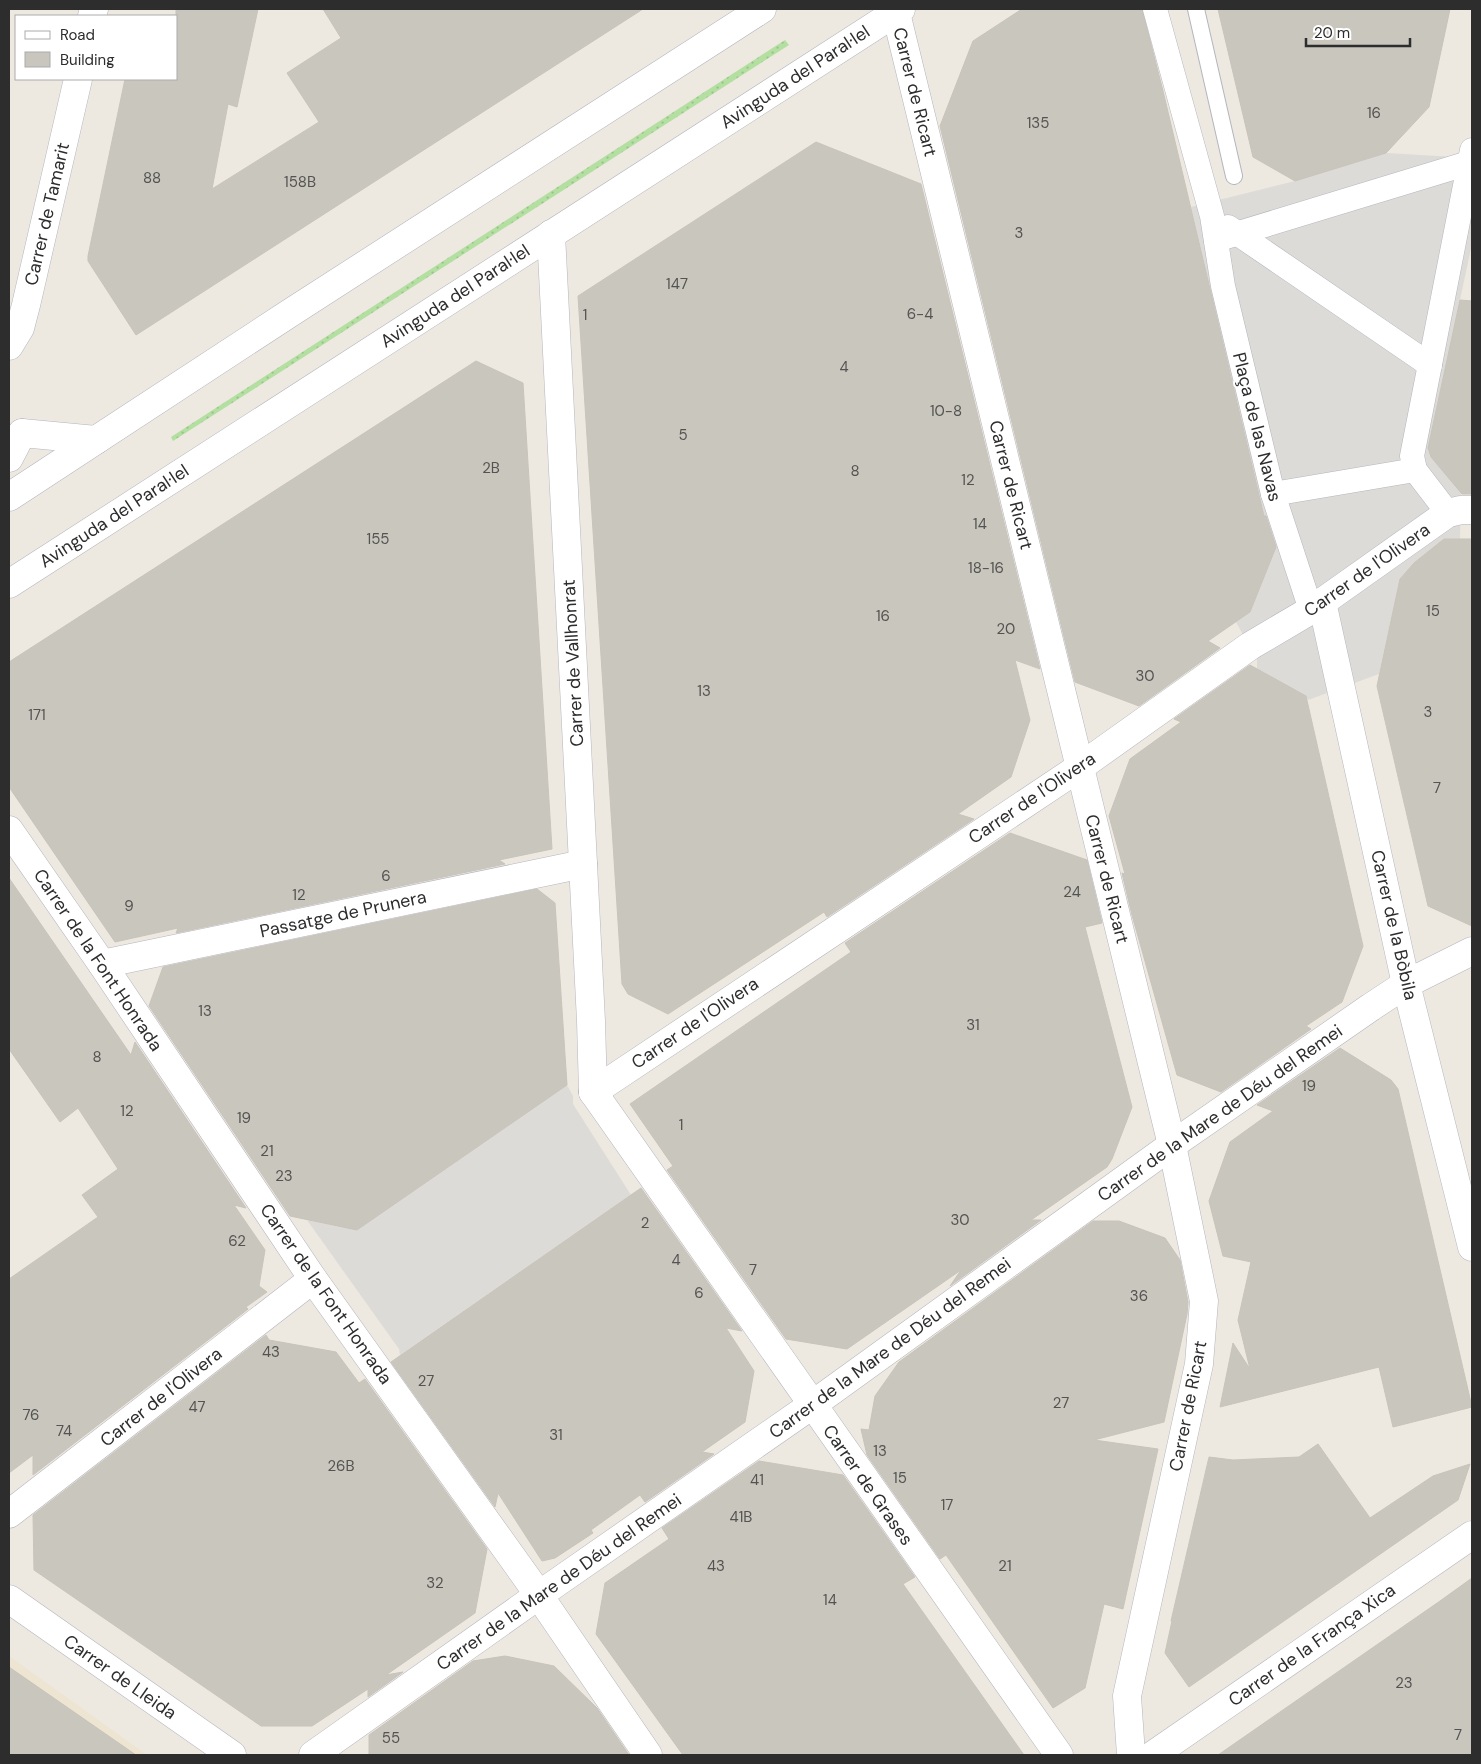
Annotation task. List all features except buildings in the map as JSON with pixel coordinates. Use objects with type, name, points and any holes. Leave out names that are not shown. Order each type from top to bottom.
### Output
[{"type":"street","points":[[9,497],[290,312],[762,9]]},
{"type":"street","name":"Plaça de las Navas","points":[[1155,9],[1212,216],[1227,237],[1223,286],[1273,494],[1316,606]]},
{"type":"street","name":"Avinguda del Paral·lel","points":[[9,584],[897,10]]},
{"type":"street","name":"Carrer de Ricart","points":[[897,10],[1172,1145],[1204,1301],[1199,1364],[1127,1696],[1131,1755]]},
{"type":"street","name":"Carrer de Tamarit","points":[[9,346],[20,328],[26,305],[78,80]]},
{"type":"street","points":[[1227,237],[1472,158],[1412,456],[1416,470],[1460,512]]},
{"type":"street","name":"Carrer de Vallhonrat","points":[[550,234],[591,1021],[593,1092]]},
{"type":"street","points":[[1227,237],[1430,365]]},
{"type":"street","points":[[9,458],[15,424],[96,440]]},
{"type":"street","points":[[1273,494],[1416,470]]},
{"type":"street","name":"Carrer de l'Olivera","points":[[593,1092],[1080,767],[1250,646],[1316,606],[1460,512]]},
{"type":"street","name":"Carrer de la Bòbila","points":[[1316,606],[1406,984],[1472,1247]]},
{"type":"street","name":"Carrer de la Font Honrada","points":[[9,830],[102,964],[313,1279],[539,1595],[648,1755]]},
{"type":"street","name":"Passatge de Prunera","points":[[102,964],[583,864]]},
{"type":"street","name":"Carrer de la Mare de Déu del Remei","points":[[313,1755],[812,1405],[1172,1145],[1406,984],[1472,951]]},
{"type":"street","name":"Carrer de Grases","points":[[593,1092],[1059,1755]]},
{"type":"street","name":"Carrer de l'Olivera","points":[[9,1514],[313,1279]]},
{"type":"street","name":"Carrer de la França Xica","points":[[1153,1755],[1472,1535]]},
{"type":"street","name":"Carrer de Lleida","points":[[9,1599],[228,1754]]},
{"type":"lane","points":[[1196,9],[1234,176]]},
{"type":"shaded area","points":[[1386,153],[1472,158],[1472,244],[1428,448],[1431,457],[1461,492],[1460,539],[1444,539],[1414,563],[1400,579],[1379,674],[1308,700],[1305,696],[1257,669],[1257,660],[1236,622],[1250,612],[1273,553],[1191,207],[1295,181]]},
{"type":"shaded area","points":[[567,1085],[573,1096],[573,1104],[631,1195],[400,1355],[399,1349],[307,1220],[357,1230]]},
{"type":"shaded area","points":[[9,1656],[147,1755],[9,1755]]},
{"type":"green space","points":[[785,40],[789,45],[173,441],[171,437]]}]
